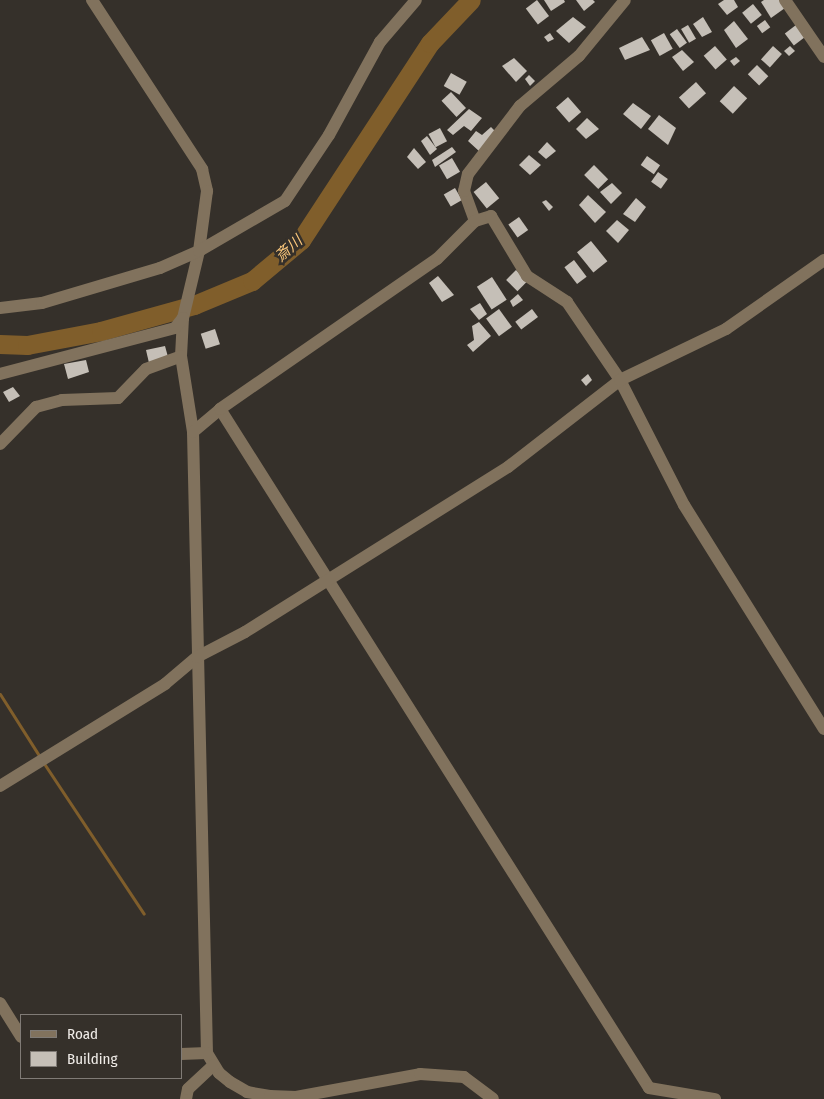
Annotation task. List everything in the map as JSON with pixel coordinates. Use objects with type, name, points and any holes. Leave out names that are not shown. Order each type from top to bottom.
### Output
[{"type":"street","points":[[92,0],[202,169],[207,191],[197,255],[183,318],[181,356],[193,432],[206,1052],[219,1073],[247,1092],[270,1096],[296,1097],[420,1074],[464,1077],[493,1099]]},
{"type":"street","points":[[0,308],[42,303],[197,255],[285,201],[329,135],[380,42],[416,0]]},
{"type":"street","points":[[475,221],[464,191],[468,174],[520,106],[579,56],[625,0]]},
{"type":"street","points":[[785,0],[824,57]]},
{"type":"street","points":[[193,432],[220,409],[437,259],[475,221],[491,216],[527,276],[567,302],[620,380],[684,505],[824,729]]},
{"type":"street","points":[[0,786],[165,684],[197,657],[245,632],[328,578],[508,467],[620,380],[726,329],[824,260]]},
{"type":"street","points":[[0,374],[175,328],[183,318]]},
{"type":"street","points":[[0,444],[27,413],[44,403],[118,398],[146,369],[181,356]]},
{"type":"street","points":[[220,409],[649,1088],[715,1099]]},
{"type":"street","points":[[0,1003],[20,1035]]},
{"type":"street","points":[[182,1054],[206,1052]]},
{"type":"street","points":[[186,1099],[188,1089],[214,1065]]},
{"type":"street","points":[[654,1099],[666,1090]]},
{"type":"building","points":[[537,0],[549,16],[538,24],[526,8]]},
{"type":"building","points":[[544,0],[564,0],[565,2],[551,11]]},
{"type":"building","points":[[576,0],[593,0],[595,2],[584,11]]},
{"type":"building","points":[[724,0],[734,0],[738,7],[727,15],[718,4]]},
{"type":"building","points":[[764,0],[779,0],[785,8],[771,18],[761,2]]},
{"type":"building","points":[[753,4],[762,15],[751,24],[742,13]]},
{"type":"building","points":[[573,17],[586,27],[569,43],[556,31]]},
{"type":"building","points":[[703,17],[712,32],[702,37],[693,24]]},
{"type":"building","points":[[765,20],[770,27],[762,33],[757,26]]},
{"type":"building","points":[[734,21],[748,39],[736,48],[724,30]]},
{"type":"building","points":[[688,25],[696,39],[689,43],[681,29]]},
{"type":"building","points":[[796,25],[805,37],[794,45],[785,33]]},
{"type":"building","points":[[677,29],[687,43],[680,48],[670,34]]},
{"type":"building","points":[[550,33],[554,39],[548,42],[544,37]]},
{"type":"building","points":[[664,33],[673,49],[660,56],[651,40]]},
{"type":"building","points":[[642,37],[650,50],[625,60],[619,48]]},
{"type":"building","points":[[715,46],[727,60],[715,69],[704,56]]},
{"type":"building","points":[[773,46],[782,54],[770,67],[761,59]]},
{"type":"building","points":[[790,46],[795,51],[789,56],[784,51]]},
{"type":"building","points":[[682,50],[694,62],[683,71],[672,57]]},
{"type":"building","points":[[736,57],[740,61],[734,66],[730,61]]},
{"type":"building","points":[[514,58],[527,71],[516,82],[502,66]]},
{"type":"building","points":[[757,65],[768,76],[759,86],[748,74]]},
{"type":"building","points":[[451,73],[467,82],[459,95],[444,86]]},
{"type":"building","points":[[529,75],[535,81],[530,86],[525,79]]},
{"type":"building","points":[[696,82],[706,93],[689,109],[679,97]]},
{"type":"building","points":[[734,86],[747,98],[733,114],[720,101]]},
{"type":"building","points":[[451,92],[466,108],[456,117],[441,101]]},
{"type":"building","points":[[568,97],[581,112],[569,123],[556,107]]},
{"type":"building","points":[[633,103],[651,116],[641,129],[623,114]]},
{"type":"building","points":[[469,109],[482,118],[471,131],[464,126],[453,135],[447,130]]},
{"type":"building","points":[[659,115],[676,128],[668,145],[648,129]]},
{"type":"building","points":[[587,118],[599,129],[586,139],[576,129]]},
{"type":"building","points":[[491,127],[497,133],[480,152],[468,141],[476,131],[482,135]]},
{"type":"building","points":[[440,128],[447,141],[436,147],[429,134]]},
{"type":"building","points":[[427,136],[437,149],[430,155],[421,141]]},
{"type":"building","points":[[547,142],[556,151],[546,159],[538,152]]},
{"type":"building","points":[[452,147],[456,152],[435,167],[432,160]]},
{"type":"building","points":[[414,148],[426,162],[418,169],[407,157]]},
{"type":"building","points":[[529,155],[541,165],[530,175],[519,165]]},
{"type":"building","points":[[647,156],[660,165],[654,174],[641,165]]},
{"type":"building","points":[[452,158],[460,172],[447,179],[439,166]]},
{"type":"building","points":[[594,165],[608,179],[598,189],[584,175]]},
{"type":"building","points":[[658,172],[668,179],[661,189],[651,182]]},
{"type":"building","points":[[486,182],[499,198],[487,208],[474,192]]},
{"type":"building","points":[[612,183],[622,193],[611,204],[600,192]]},
{"type":"building","points":[[455,188],[462,200],[451,207],[444,195]]},
{"type":"building","points":[[588,195],[606,212],[595,223],[579,205]]},
{"type":"building","points":[[636,198],[646,207],[635,222],[623,214]]},
{"type":"building","points":[[546,200],[553,207],[549,211],[542,202]]},
{"type":"building","points":[[519,217],[528,230],[518,238],[508,224]]},
{"type":"building","points":[[617,220],[629,230],[618,243],[606,231]]},
{"type":"building","points":[[591,241],[607,261],[593,273],[577,252]]},
{"type":"building","points":[[574,260],[587,277],[577,284],[564,267]]},
{"type":"building","points":[[516,270],[527,281],[517,291],[506,280]]},
{"type":"building","points":[[438,276],[454,295],[442,302],[429,283]]},
{"type":"building","points":[[492,277],[507,300],[492,309],[477,287]]},
{"type":"building","points":[[518,294],[523,300],[513,307],[510,301]]},
{"type":"building","points":[[480,303],[487,314],[479,320],[470,309]]},
{"type":"building","points":[[499,309],[512,327],[499,336],[486,318]]},
{"type":"building","points":[[532,309],[538,317],[521,330],[515,322]]},
{"type":"building","points":[[479,322],[491,336],[473,352],[467,345],[474,340],[472,326]]},
{"type":"building","points":[[215,329],[220,344],[206,349],[201,334]]},
{"type":"building","points":[[165,346],[168,357],[149,363],[146,350]]},
{"type":"building","points":[[86,360],[89,372],[68,379],[64,364]]},
{"type":"building","points":[[588,374],[592,380],[586,386],[581,380]]},
{"type":"building","points":[[13,387],[20,396],[9,402],[3,392]]},
{"type":"waterway","name":"斎川","points":[[0,344],[27,345],[101,331],[194,305],[252,281],[301,240],[430,43],[471,0]]},
{"type":"waterway","points":[[0,694],[40,757]]},
{"type":"waterway","points":[[43,762],[144,914]]}]
